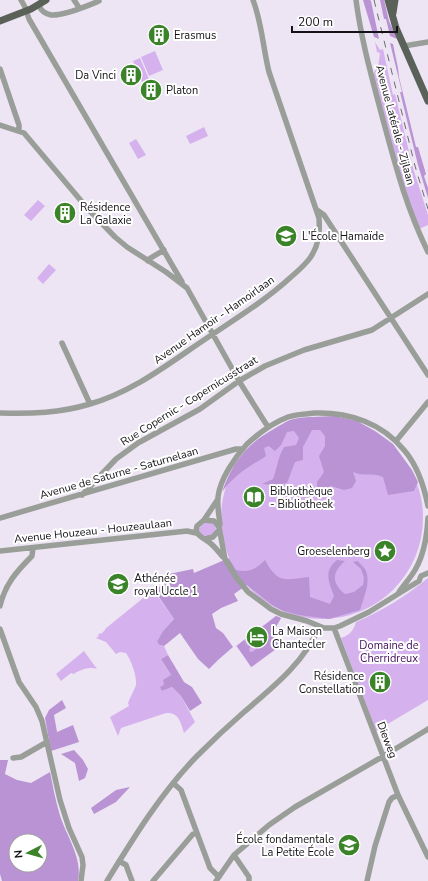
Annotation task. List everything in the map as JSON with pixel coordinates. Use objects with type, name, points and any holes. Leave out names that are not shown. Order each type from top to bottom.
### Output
[{"type":"main road","points":[[0,21],[39,6],[46,0]]},
{"type":"main road","points":[[392,1],[393,21],[428,102]]},
{"type":"street","points":[[21,0],[29,19],[164,250],[172,273]]},
{"type":"street","points":[[74,0],[78,6]]},
{"type":"street","name":"Avenue Hamoir - Hamoirlaan","points":[[0,413],[30,414],[70,409],[90,404],[140,383],[275,292],[310,259],[317,247],[320,234],[319,218],[269,72],[260,23],[253,0]]},
{"type":"street","name":"Avenue Latérale - Zijlaan","points":[[356,0],[364,45],[396,170],[413,218],[428,252]]},
{"type":"street","points":[[39,6],[43,12],[50,15],[99,1]]},
{"type":"street","points":[[404,46],[428,42]]},
{"type":"street","points":[[0,69],[19,126],[19,131]]},
{"type":"street","points":[[0,125],[24,133],[88,209],[116,237],[148,261],[172,273],[187,288],[239,381],[268,427]]},
{"type":"street","points":[[317,210],[324,215],[428,374]]},
{"type":"street","points":[[148,261],[164,250]]},
{"type":"street","name":"Rue Copernic - Copernicusstraat","points":[[82,495],[116,459],[138,443],[200,409],[239,381],[265,366],[304,350],[372,330],[428,294]]},
{"type":"street","points":[[62,343],[90,404]]},
{"type":"street","points":[[396,441],[428,402]]},
{"type":"street","points":[[428,506],[425,491],[416,468],[405,450],[396,441],[368,422],[360,419],[324,413],[300,415],[288,417],[268,427],[243,449],[225,477],[218,499],[196,530],[218,550],[243,586],[271,609],[283,615],[307,621],[320,627],[334,628],[369,612],[420,580],[421,576],[428,573]]},
{"type":"street","name":"Avenue de Saturne - Saturnelaan","points":[[0,518],[228,451],[243,449]]},
{"type":"street","points":[[218,499],[219,529],[225,559]]},
{"type":"street","points":[[398,594],[411,574],[414,572],[425,542],[428,518]]},
{"type":"street","points":[[204,520],[214,521],[219,529]]},
{"type":"street","points":[[205,539],[213,537],[219,529]]},
{"type":"street","name":"Avenue Houzeau - Houzeaulaan","points":[[0,551],[196,530]]},
{"type":"street","points":[[0,606],[2,596],[7,585],[18,570],[32,556],[33,548]]},
{"type":"street","points":[[414,572],[418,572],[421,576]]},
{"type":"street","points":[[410,577],[416,582]]},
{"type":"street","points":[[107,881],[154,808],[173,783],[222,731],[281,680],[315,639],[320,627]]},
{"type":"street","name":"Dieweg","points":[[334,628],[382,757],[398,795],[428,857]]},
{"type":"street","points":[[0,629],[19,682],[36,707],[42,721],[60,800],[69,828],[82,857],[83,866],[81,881]]},
{"type":"street","points":[[173,783],[181,790],[210,868],[218,879],[234,855],[256,838],[269,825],[295,807],[428,729]]},
{"type":"street","points":[[13,758],[21,757],[47,742]]},
{"type":"street","points":[[367,881],[375,846],[389,802],[392,798],[398,795]]},
{"type":"street","points":[[153,881],[193,834],[196,833]]},
{"type":"street","points":[[234,855],[249,878],[249,881]]},
{"type":"street","points":[[119,861],[126,864],[132,881]]},
{"type":"green space","points":[[375,42],[380,50],[383,49],[393,95],[395,94],[413,168],[428,215],[428,225],[419,229],[401,180],[374,77],[374,72],[378,67],[380,53],[377,52]]},
{"type":"green space","points":[[155,51],[163,70],[149,76],[141,57]]},
{"type":"green space","points":[[140,58],[149,79],[142,82],[133,61]]},
{"type":"green space","points":[[204,127],[208,136],[190,144],[186,136]]},
{"type":"green space","points":[[136,139],[146,155],[138,159],[129,143]]},
{"type":"green space","points":[[38,200],[45,206],[31,221],[24,215]]},
{"type":"green space","points":[[49,264],[56,270],[43,284],[37,278]]},
{"type":"green space","points":[[322,417],[342,419],[369,429],[386,440],[400,454],[415,480],[421,498],[423,518],[421,538],[411,565],[400,582],[386,596],[360,611],[342,617],[322,619],[302,617],[275,607],[258,596],[244,582],[229,556],[223,538],[221,518],[223,498],[233,471],[244,454],[258,440],[284,425],[302,419]]},
{"type":"green space","points":[[206,522],[212,523],[216,528],[215,533],[208,537],[199,533],[198,529]]},
{"type":"green space","name":"Domaine de Cherridreux","points":[[428,578],[428,700],[376,731],[341,638],[347,636],[351,632],[356,622],[394,603]]},
{"type":"green space","points":[[153,590],[174,619],[163,631],[160,645],[164,646],[168,655],[161,659],[171,675],[164,686],[161,687],[162,691],[172,687],[181,696],[195,722],[184,733],[177,716],[166,713],[121,728],[118,736],[110,717],[129,706],[128,703],[136,685],[135,673],[126,653],[120,652],[116,654],[106,642],[96,638],[100,633],[101,634],[105,629]]},
{"type":"green space","points":[[276,616],[281,618],[272,634],[280,646],[252,667],[236,646]]},
{"type":"green space","points":[[84,651],[97,669],[88,668],[73,674],[71,673],[61,681],[56,674]]},
{"type":"shaded area","points":[[363,0],[371,1],[379,39],[374,37]]},
{"type":"shaded area","points":[[380,0],[384,0],[389,21],[397,39],[390,36],[386,19],[384,19]]},
{"type":"shaded area","points":[[390,43],[393,44],[399,77],[416,147],[418,147],[426,174],[424,176],[428,188],[428,198],[418,165],[400,92],[402,92]]},
{"type":"shaded area","points":[[334,416],[357,421],[375,431],[393,444],[412,470],[418,482],[414,491],[388,495],[383,477],[353,472],[356,481],[352,488],[344,490],[331,486],[324,490],[317,489],[317,482],[324,472],[319,456],[325,446],[325,436],[320,430],[312,430],[303,447],[303,460],[295,462],[287,483],[278,485],[262,484],[273,479],[284,447],[296,445],[299,438],[294,431],[287,432],[281,445],[275,451],[269,446],[264,448],[266,456],[238,475],[222,492],[235,463],[255,441],[290,420],[306,417]]},
{"type":"shaded area","points":[[229,558],[236,570],[252,570],[265,560],[274,573],[283,579],[309,577],[310,597],[330,604],[334,596],[328,577],[330,568],[337,560],[345,561],[336,573],[335,582],[340,590],[345,594],[354,592],[363,585],[364,578],[361,569],[353,562],[358,561],[365,570],[368,581],[360,610],[329,619],[299,615],[283,611],[272,605],[247,585],[234,594],[238,601],[221,608],[212,614],[216,628],[223,633],[233,647],[209,669],[198,659],[180,633],[164,646],[160,645],[157,642],[163,631],[174,619],[154,590],[167,582],[164,575],[193,569],[194,573]]},
{"type":"shaded area","points":[[276,616],[281,618],[272,634],[280,646],[251,667],[237,646],[244,640],[247,645],[250,646],[249,651],[251,652],[259,646],[265,644],[264,637],[267,632],[261,628]]},
{"type":"shaded area","points":[[168,655],[184,682],[192,687],[202,703],[190,711],[181,696],[172,687],[162,691],[160,687],[164,685],[163,680],[171,675],[161,659]]},
{"type":"shaded area","points":[[62,700],[66,708],[54,715],[57,732],[73,725],[79,742],[51,751],[45,718],[49,710]]},
{"type":"shaded area","points":[[74,750],[83,760],[88,769],[85,778],[79,781],[75,763],[61,754]]},
{"type":"shaded area","points":[[0,760],[8,760],[5,774],[17,780],[31,783],[50,772],[62,821],[76,854],[79,872],[78,881],[2,881],[0,874]]},
{"type":"shaded area","points":[[130,787],[116,802],[94,814],[91,808],[116,790]]},
{"type":"railway","points":[[374,0],[415,166],[428,209]]},
{"type":"place","name":"Erasmus","points":[[159,35]]},
{"type":"place","name":"Da Vinci","points":[[131,75]]},
{"type":"place","name":"Platon","points":[[151,90]]},
{"type":"place","name":"Résidence La Galaxie","points":[[65,213]]},
{"type":"place","name":"L'École Hamaïde","points":[[286,236]]},
{"type":"place","name":"Bibliothèque - Bibliotheek","points":[[254,497]]},
{"type":"place","name":"Groeselenberg","points":[[385,551]]},
{"type":"place","name":"Athénée royal Uccle 1","points":[[118,584]]},
{"type":"place","name":"La Maison Chantecler","points":[[257,637]]},
{"type":"place","name":"Résidence Constellation","points":[[380,682]]},
{"type":"place","name":"École fondamentale La Petite École","points":[[349,845]]}]
